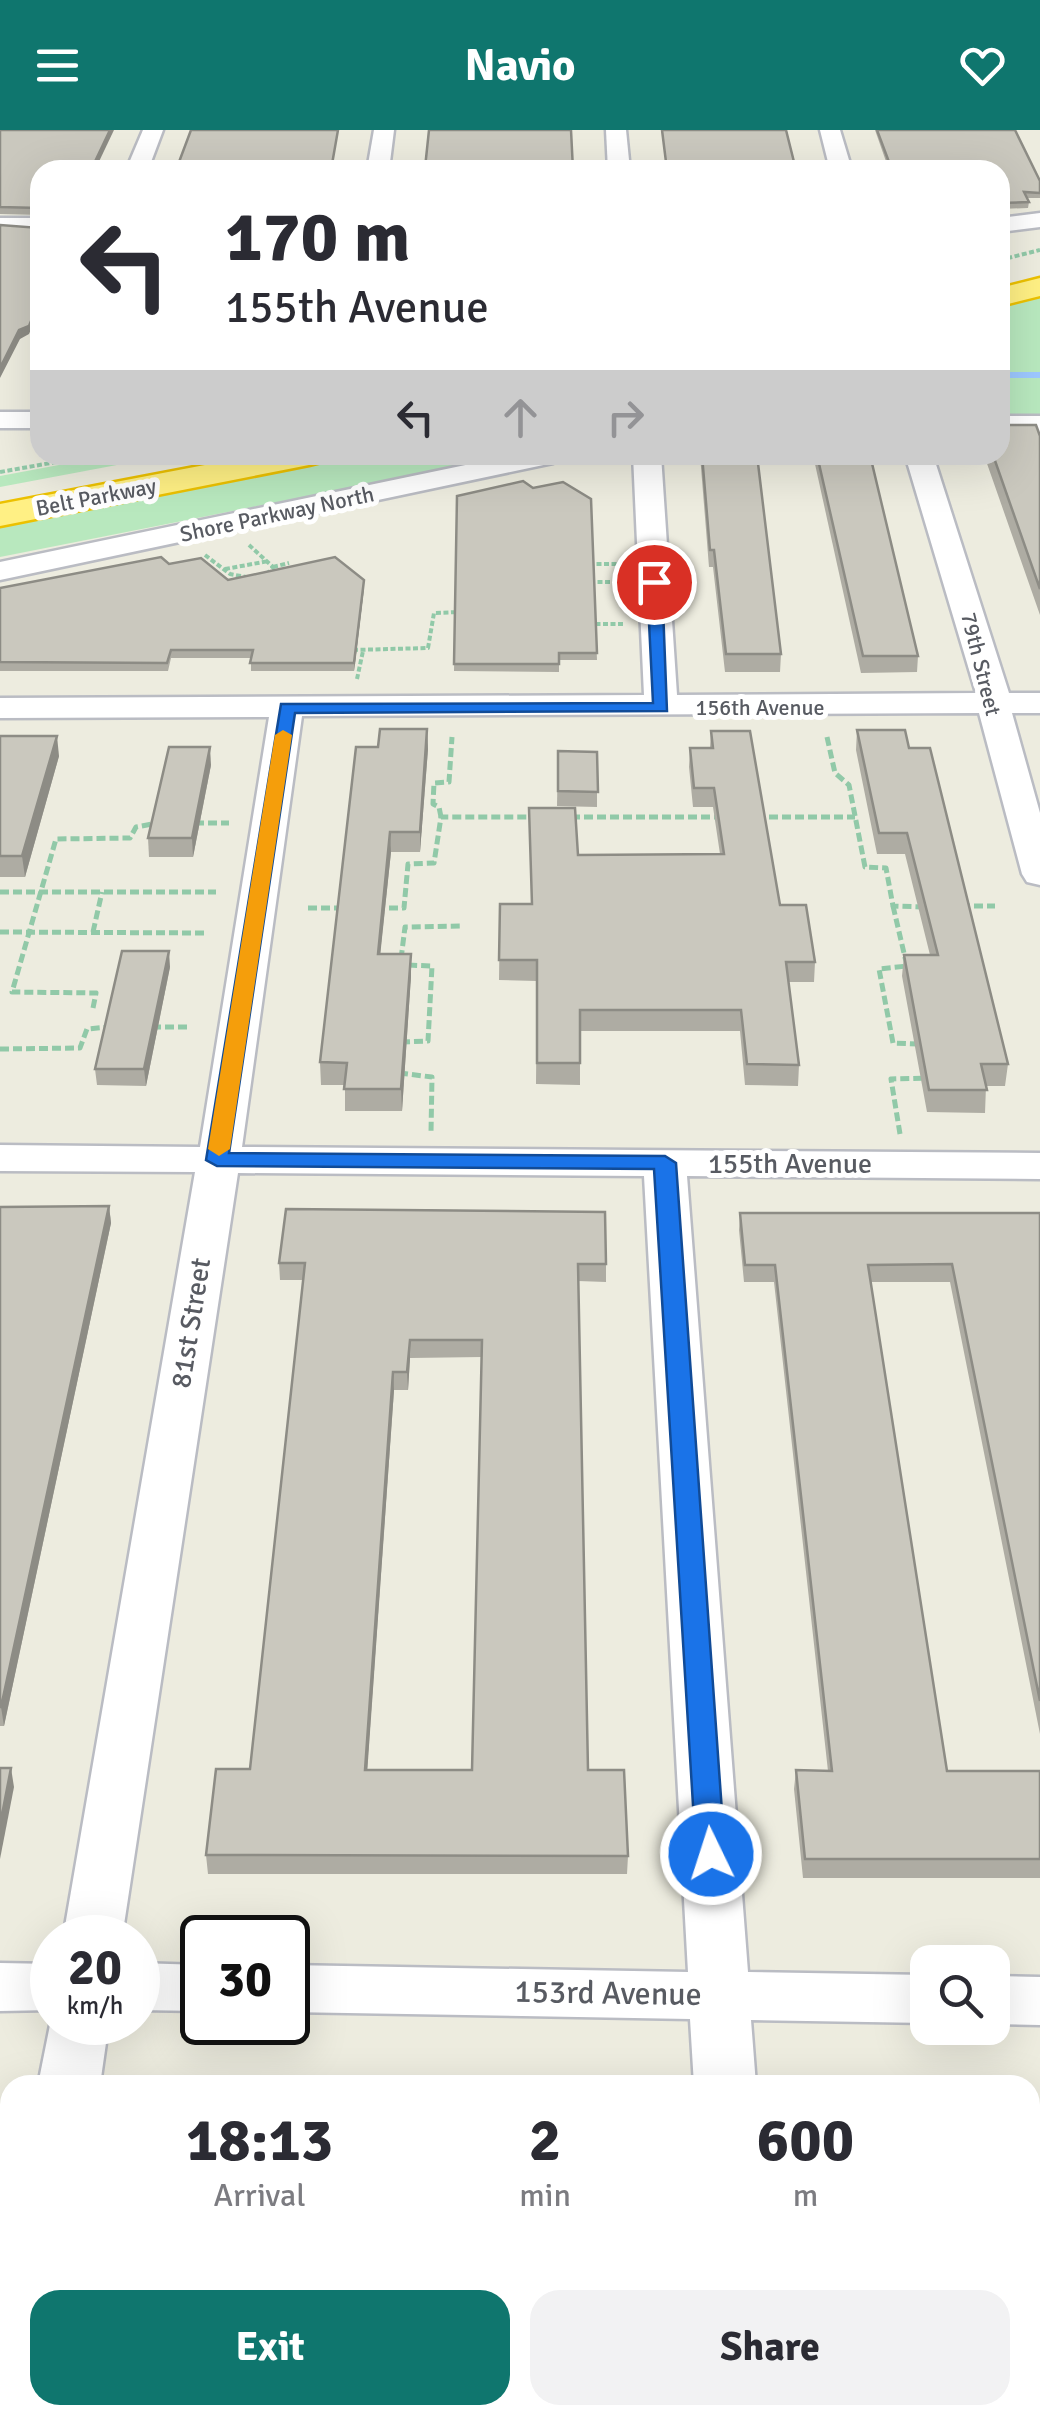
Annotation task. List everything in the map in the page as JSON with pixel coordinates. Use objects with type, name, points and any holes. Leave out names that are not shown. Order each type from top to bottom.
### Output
[{"type":"highway","points":[[1010,278],[1040,270]]},
{"type":"highway","points":[[1010,296],[1040,288]]},
{"type":"highway","name":"Belt Parkway","points":[[0,496],[160,465]]},
{"type":"highway","name":"Belt Parkway","points":[[0,515],[258,465]]},
{"type":"street","points":[[141,160],[153,130]]},
{"type":"street","points":[[380,160],[384,130]]},
{"type":"street","points":[[616,130],[618,160]]},
{"type":"street","points":[[830,130],[838,160]]},
{"type":"street","points":[[1010,224],[1040,220]]},
{"type":"street","points":[[0,224],[30,224]]},
{"type":"street","points":[[0,420],[30,418]]},
{"type":"street","points":[[1010,424],[1040,424]]},
{"type":"street","name":"Shore Parkway North","points":[[0,570],[505,465]]},
{"type":"street","points":[[647,465],[661,708]]},
{"type":"street","name":"79th Street","points":[[922,465],[1040,874]]},
{"type":"street","name":"156th Avenue","points":[[0,708],[661,708],[1040,703]]},
{"type":"street","name":"81st Street","points":[[96,1915],[287,708]]},
{"type":"street","name":"155th Avenue","points":[[0,1158],[1040,1166]]},
{"type":"street","points":[[665,1163],[724,2075]]},
{"type":"street","points":[[0,1987],[30,1987]]},
{"type":"street","name":"153rd Avenue","points":[[310,1989],[910,1999]]},
{"type":"street","points":[[1010,2000],[1040,2001]]},
{"type":"street","points":[[70,2075],[75,2045]]},
{"type":"path","points":[[1010,258],[1040,250]]},
{"type":"path","points":[[0,472],[40,465]]},
{"type":"path","points":[[240,538],[273,568]]},
{"type":"path","points":[[195,547],[236,576]]},
{"type":"path","points":[[224,569],[269,561]]},
{"type":"path","points":[[271,576],[261,576],[289,563]]},
{"type":"path","points":[[586,564],[654,572]]},
{"type":"path","points":[[586,582],[654,572]]},
{"type":"path","points":[[225,577],[258,577]]},
{"type":"path","points":[[346,650],[428,648],[434,612],[468,612]]},
{"type":"path","points":[[584,624],[623,624]]},
{"type":"path","points":[[356,684],[363,651]]},
{"type":"path","points":[[366,908],[404,908],[408,864],[434,864],[441,817],[434,804],[434,783],[449,782],[452,737]]},
{"type":"path","points":[[827,737],[835,774],[849,785],[865,866],[886,868],[907,966],[879,969],[893,1044],[921,1044],[927,1078],[891,1079],[900,1135]]},
{"type":"path","points":[[441,817],[540,817]]},
{"type":"path","points":[[559,817],[855,817]]},
{"type":"path","points":[[180,823],[229,822]]},
{"type":"path","points":[[93,1008],[96,993],[12,992],[56,839],[130,838],[136,827],[163,823]]},
{"type":"path","points":[[0,892],[216,892]]},
{"type":"path","points":[[93,932],[102,892]]},
{"type":"path","points":[[893,906],[941,906]]},
{"type":"path","points":[[959,906],[995,906]]},
{"type":"path","points":[[308,908],[346,908]]},
{"type":"path","points":[[430,1134],[432,1077],[398,1076],[400,1042],[428,1040],[432,966],[400,965],[405,926],[460,926]]},
{"type":"path","points":[[0,932],[208,933]]},
{"type":"path","points":[[133,1027],[190,1026]]},
{"type":"path","points":[[0,1049],[80,1048],[88,1029],[114,1027]]},
{"type":"green space","points":[[1040,287],[1040,416],[1010,416],[1010,294]]},
{"type":"green space","points":[[59,465],[117,465],[0,487],[0,476]]},
{"type":"green space","points":[[301,465],[465,465],[0,557],[0,522]]},
{"type":"building","points":[[0,130],[110,130],[96,160],[30,160],[30,208],[0,207]]},
{"type":"building","points":[[191,130],[338,130],[333,160],[180,160]]},
{"type":"building","points":[[429,130],[571,130],[572,160],[426,160]]},
{"type":"building","points":[[662,130],[786,130],[794,160],[666,160]]},
{"type":"building","points":[[877,130],[1015,130],[1040,181],[1040,193],[1024,192],[1029,202],[1010,203],[1010,160],[888,160]]},
{"type":"building","points":[[0,225],[30,227],[30,324],[19,330],[0,368]]},
{"type":"building","points":[[1010,425],[1036,425],[1040,436],[1040,589],[997,465],[1010,465]]},
{"type":"building","points":[[703,465],[758,465],[781,654],[726,654],[714,550],[710,550]]},
{"type":"building","points":[[819,465],[872,465],[918,656],[863,656]]},
{"type":"building","points":[[523,481],[533,488],[563,482],[591,499],[597,653],[559,653],[559,664],[454,664],[457,496]]},
{"type":"building","points":[[161,557],[169,564],[201,558],[228,580],[335,557],[364,580],[354,663],[250,663],[253,650],[171,650],[167,663],[0,662],[0,588]]},
{"type":"building","points":[[380,729],[427,729],[420,832],[390,832],[378,954],[411,954],[401,1089],[344,1089],[347,1063],[320,1062],[356,747],[378,747]]},
{"type":"building","points":[[857,730],[905,730],[909,748],[930,748],[1008,1064],[981,1064],[987,1090],[929,1090],[904,955],[938,955],[907,833],[879,833]]},
{"type":"building","points":[[711,731],[750,731],[780,905],[806,905],[815,962],[786,962],[799,1065],[747,1064],[741,1010],[580,1010],[580,1063],[537,1063],[537,960],[499,960],[500,904],[532,904],[529,808],[575,808],[578,855],[724,854],[714,788],[694,788],[690,748],[713,748]]},
{"type":"building","points":[[0,736],[57,736],[22,856],[0,856]]},
{"type":"building","points":[[169,747],[210,747],[192,838],[148,838]]},
{"type":"building","points":[[558,751],[597,752],[598,792],[558,791]]},
{"type":"building","points":[[122,951],[169,951],[144,1069],[95,1069]]},
{"type":"building","points":[[109,1206],[1,1707],[0,1707],[0,1207]]},
{"type":"building","points":[[286,1209],[605,1212],[606,1264],[578,1264],[588,1770],[624,1770],[628,1856],[206,1855],[216,1769],[250,1769],[305,1263],[279,1263]],"holes":[[[410,1340],[482,1340],[472,1770],[365,1770],[393,1372],[407,1372]]]},
{"type":"building","points":[[740,1213],[1040,1213],[1040,1701],[952,1264],[868,1265],[947,1771],[1040,1771],[1040,1859],[805,1859],[796,1770],[832,1771],[775,1265],[745,1265]]},
{"type":"building","points":[[0,1768],[11,1768],[0,1825]]},
{"type":"waterway","points":[[1010,375],[1040,375]]},
{"type":"slow traffic","points":[[219,1149],[283,735]]},
{"type":"route","points":[[654,582],[661,708],[287,708],[217,1160],[665,1163],[711,1854]]}]
